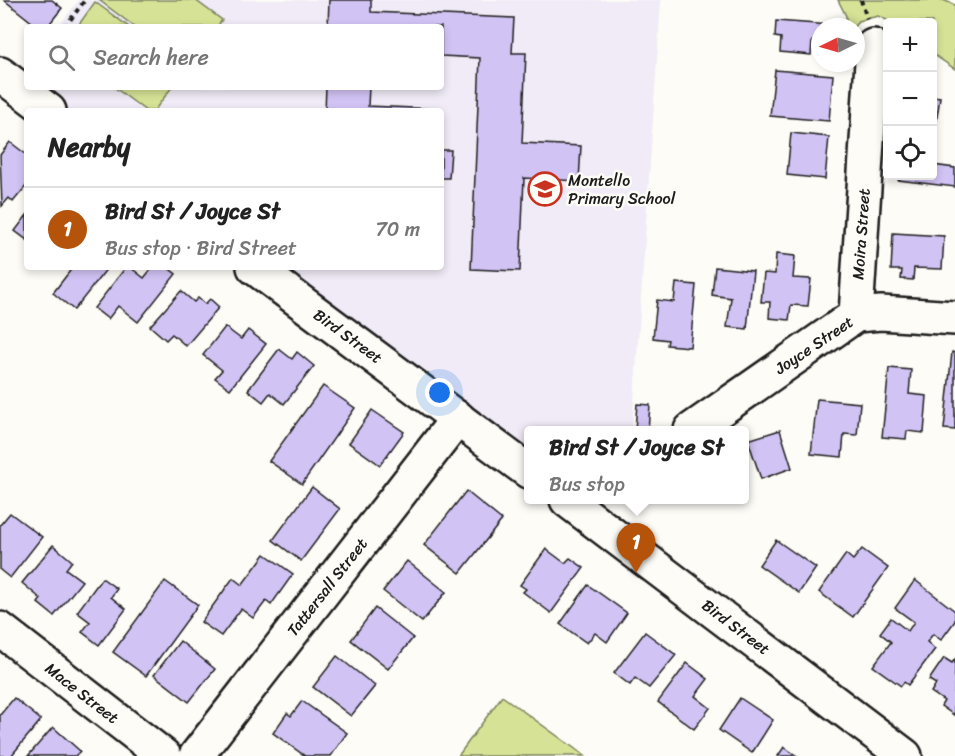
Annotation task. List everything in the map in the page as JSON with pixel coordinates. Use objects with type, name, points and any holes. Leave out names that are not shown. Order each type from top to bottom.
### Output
[{"type":"street","name":"Moira Street","points":[[856,315],[873,46]]},
{"type":"street","points":[[0,74],[45,108]]},
{"type":"street","name":"Bird Street","points":[[258,270],[524,468]]},
{"type":"street","name":"Joyce Street","points":[[696,426],[856,315],[881,313],[955,318]]},
{"type":"street","name":"Tattersall Street","points":[[196,756],[458,418]]},
{"type":"street","name":"Bird Street","points":[[584,504],[905,756]]},
{"type":"street","name":"Mace Street","points":[[0,629],[164,756]]},
{"type":"path","points":[[67,24],[85,0]]},
{"type":"shaded area","name":"Montello Primary School","points":[[79,0],[661,0],[632,426],[524,426],[524,468],[258,270],[444,270],[444,108],[45,108],[14,85],[24,72],[24,90],[444,90],[444,24],[60,24]]},
{"type":"green space","points":[[99,0],[195,0],[222,20],[219,24],[131,24]]},
{"type":"green space","points":[[838,0],[943,0],[955,5],[955,69],[937,57],[937,18],[883,18],[878,16],[865,19],[846,18]]},
{"type":"green space","points":[[95,2],[125,24],[79,24]]},
{"type":"green space","points":[[118,90],[170,90],[156,108],[142,108]]},
{"type":"green space","points":[[502,696],[585,756],[458,756]]},
{"type":"building","points":[[4,0],[52,0],[62,8],[49,24],[34,24]]},
{"type":"building","points":[[329,0],[371,0],[371,12],[514,18],[512,53],[526,53],[522,143],[581,146],[579,181],[524,178],[520,271],[471,269],[480,58],[444,56],[444,24],[328,24]]},
{"type":"building","points":[[776,21],[811,24],[811,55],[780,52],[781,38],[775,37]]},
{"type":"building","points":[[775,70],[833,75],[829,121],[770,116]]},
{"type":"building","points":[[326,90],[369,90],[368,106],[413,108],[325,108]]},
{"type":"building","points":[[937,97],[940,97],[937,117]]},
{"type":"building","points":[[791,133],[829,137],[825,179],[787,175]]},
{"type":"building","points":[[10,142],[24,153],[24,189],[13,202],[9,198],[2,206],[0,155]]},
{"type":"building","points":[[444,150],[451,150],[449,178],[444,178]]},
{"type":"building","points":[[937,166],[955,168],[955,187],[898,180],[937,180]]},
{"type":"building","points":[[24,219],[24,238],[15,231]]},
{"type":"building","points":[[893,233],[944,236],[942,269],[914,268],[913,280],[901,279],[902,270],[891,270]]},
{"type":"building","points":[[776,254],[795,256],[793,278],[811,279],[808,306],[791,305],[789,320],[769,318],[770,302],[761,302],[764,273],[775,274]]},
{"type":"building","points":[[715,267],[753,271],[747,329],[727,327],[731,298],[712,295]]},
{"type":"building","points":[[71,270],[106,270],[74,310],[53,293]]},
{"type":"building","points":[[124,270],[134,270],[144,278],[151,270],[171,270],[176,274],[138,322],[118,306],[108,319],[94,308]]},
{"type":"building","points":[[676,283],[696,285],[690,347],[667,345],[668,340],[653,338],[657,300],[674,302]]},
{"type":"building","points":[[181,291],[194,302],[198,298],[205,304],[210,299],[219,307],[186,346],[172,334],[166,340],[150,326]]},
{"type":"building","points":[[225,327],[241,339],[248,330],[266,344],[230,389],[215,378],[222,370],[203,355]]},
{"type":"building","points":[[279,349],[292,359],[297,352],[314,366],[284,404],[270,393],[263,402],[248,390]]},
{"type":"building","points":[[952,352],[955,353],[955,430],[944,429]]},
{"type":"building","points":[[889,368],[911,370],[909,394],[927,396],[924,433],[907,431],[906,439],[882,437]]},
{"type":"building","points":[[323,386],[355,408],[302,484],[269,461]]},
{"type":"building","points":[[817,399],[860,403],[857,435],[844,434],[842,457],[811,454]]},
{"type":"building","points":[[637,404],[650,405],[648,426],[635,426]]},
{"type":"building","points":[[372,410],[404,432],[380,465],[349,443]]},
{"type":"building","points":[[780,430],[792,468],[761,479],[749,440]]},
{"type":"building","points":[[312,487],[340,509],[301,561],[273,540]]},
{"type":"building","points":[[466,491],[502,520],[460,573],[424,545]]},
{"type":"building","points":[[10,513],[42,537],[10,578],[0,570],[0,525]]},
{"type":"building","points":[[776,540],[816,568],[799,593],[759,565]]},
{"type":"building","points":[[53,545],[72,561],[66,569],[82,581],[54,616],[38,603],[41,599],[22,583]]},
{"type":"building","points":[[546,549],[565,563],[570,558],[584,568],[551,613],[523,592],[526,589],[520,585]]},
{"type":"building","points":[[862,549],[888,568],[853,617],[819,592],[846,554],[853,560]]},
{"type":"building","points":[[265,554],[293,574],[271,605],[266,601],[253,618],[241,609],[221,636],[201,622],[233,578],[242,585]]},
{"type":"building","points":[[407,561],[446,592],[422,622],[383,591]]},
{"type":"building","points":[[102,578],[117,589],[111,597],[126,609],[99,645],[82,632],[90,622],[77,612]]},
{"type":"building","points":[[915,580],[955,611],[955,621],[941,640],[933,634],[927,642],[935,649],[908,685],[904,682],[901,686],[873,666],[891,642],[880,633],[891,618],[908,631],[914,622],[895,608]]},
{"type":"building","points":[[165,581],[198,605],[146,676],[113,652]]},
{"type":"building","points":[[588,585],[627,613],[607,642],[595,633],[587,643],[560,624]]},
{"type":"building","points":[[375,608],[413,638],[388,669],[351,640]]},
{"type":"building","points":[[645,632],[676,655],[649,688],[635,678],[630,685],[614,673]]},
{"type":"building","points":[[180,641],[215,669],[189,702],[154,675]]},
{"type":"building","points":[[337,656],[375,686],[351,716],[313,687]]},
{"type":"building","points":[[944,658],[952,663],[955,659],[954,715],[941,706],[944,701],[931,692],[936,684],[929,680]]},
{"type":"building","points":[[687,663],[708,679],[695,696],[710,708],[694,729],[658,702]]},
{"type":"building","points":[[14,698],[41,720],[11,756],[0,756],[0,715]]},
{"type":"building","points":[[740,698],[773,720],[752,753],[719,730]]},
{"type":"building","points":[[302,701],[347,733],[331,756],[305,756],[273,733],[287,713],[291,716]]},
{"type":"building","points":[[53,727],[80,751],[75,756],[28,756]]},
{"type":"building","points":[[784,747],[797,756],[778,756]]},
{"type":"place","name":"Montello Primary School","points":[[545,189]]},
{"type":"place","name":"Bird St / Joyce St","points":[[636,573]]}]
